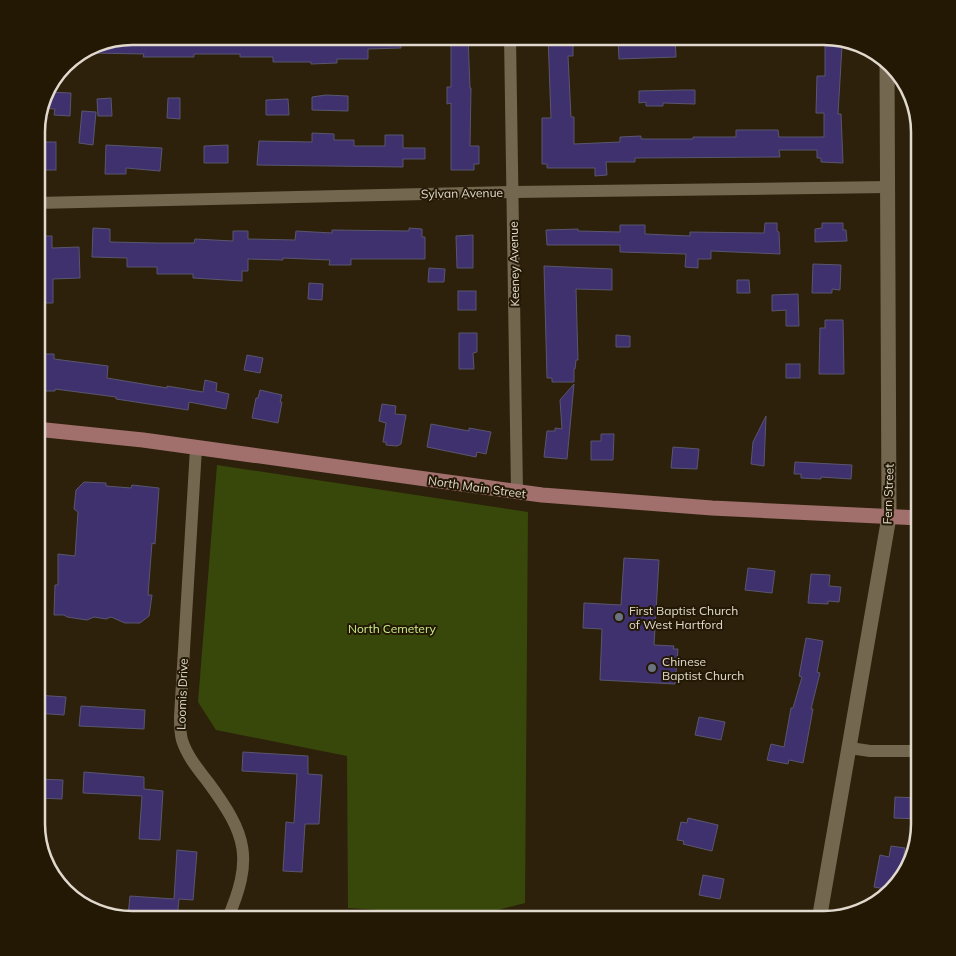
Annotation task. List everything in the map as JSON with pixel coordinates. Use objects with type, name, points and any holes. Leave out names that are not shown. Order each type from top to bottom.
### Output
[{"type":"main road","name":"North Main Street","points":[[45,430],[143,440],[517,492],[712,508],[911,518]]},
{"type":"street","name":"Keeney Avenue","points":[[510,45],[517,492]]},
{"type":"street","name":"Fern Street","points":[[821,911],[889,517],[887,72]]},
{"type":"street","name":"Sylvan Avenue","points":[[45,202],[513,192],[888,187]]},
{"type":"street","name":"Loomis Drive","points":[[196,448],[180,717],[182,739],[192,761],[228,810],[238,830],[243,847],[243,871],[238,894],[231,911]]},
{"type":"street","points":[[850,748],[870,751],[911,752]]},
{"type":"green space","name":"North Cemetery","points":[[217,465],[528,512],[525,903],[494,911],[395,911],[348,908],[347,756],[216,730],[198,702]]},
{"type":"building","points":[[132,45],[401,45],[401,48],[368,49],[368,59],[337,59],[337,63],[311,64],[311,62],[273,62],[273,57],[240,57],[240,54],[194,54],[194,57],[143,57],[144,54],[96,53],[115,47]]},
{"type":"building","points":[[451,45],[468,45],[471,88],[470,146],[479,146],[479,164],[474,164],[474,170],[451,170],[451,103],[447,104],[447,87],[451,87]]},
{"type":"building","points":[[548,45],[573,45],[573,56],[568,56],[571,117],[574,117],[574,144],[620,142],[620,137],[641,136],[641,139],[736,137],[736,130],[778,130],[779,137],[824,137],[824,113],[816,113],[817,76],[825,76],[825,46],[842,47],[838,114],[841,114],[843,163],[821,162],[821,158],[817,158],[817,150],[779,150],[780,157],[635,158],[635,162],[606,162],[607,175],[595,176],[595,168],[547,168],[547,164],[542,164],[542,118],[551,118]]},
{"type":"building","points":[[618,45],[675,45],[676,57],[619,59]]},
{"type":"building","points":[[695,90],[695,104],[663,103],[663,106],[646,106],[646,102],[639,103],[639,91]]},
{"type":"building","points":[[54,92],[71,93],[70,116],[54,115],[55,109],[48,109]]},
{"type":"building","points":[[326,95],[348,96],[348,111],[312,110],[312,97]]},
{"type":"building","points":[[111,98],[112,116],[98,116],[97,99]]},
{"type":"building","points":[[168,98],[180,98],[180,119],[167,118]]},
{"type":"building","points":[[288,99],[289,115],[266,115],[266,100]]},
{"type":"building","points":[[82,111],[96,112],[93,145],[79,143]]},
{"type":"building","points":[[312,133],[334,134],[334,140],[354,140],[354,146],[385,146],[385,135],[403,135],[403,148],[425,148],[425,159],[403,159],[403,167],[257,165],[259,141],[312,142]]},
{"type":"building","points":[[45,142],[56,142],[56,170],[45,170]]},
{"type":"building","points":[[106,145],[162,148],[160,171],[126,168],[126,174],[105,174]]},
{"type":"building","points":[[228,145],[228,163],[204,163],[204,146]]},
{"type":"building","points":[[765,223],[777,223],[780,254],[711,251],[711,259],[698,259],[698,268],[685,267],[686,254],[620,252],[620,245],[547,245],[546,230],[578,229],[578,231],[620,232],[620,225],[645,225],[645,234],[690,236],[690,232],[764,233]]},
{"type":"building","points":[[822,223],[843,223],[843,230],[846,230],[847,241],[815,242],[815,229],[822,228]]},
{"type":"building","points":[[93,228],[110,229],[110,242],[158,243],[194,243],[195,239],[233,241],[233,231],[248,231],[248,239],[295,240],[296,231],[332,233],[332,230],[409,231],[409,228],[422,229],[422,237],[425,237],[425,259],[351,259],[351,265],[329,265],[330,260],[248,259],[248,271],[242,271],[242,281],[193,278],[193,274],[157,274],[157,267],[127,267],[127,258],[92,257]]},
{"type":"building","points":[[473,235],[473,268],[457,268],[456,236]]},
{"type":"building","points":[[45,236],[52,236],[52,248],[79,247],[80,278],[53,279],[53,303],[45,303]]},
{"type":"building","points":[[813,264],[841,265],[840,290],[832,289],[832,293],[812,293]]},
{"type":"building","points":[[544,266],[612,269],[612,290],[576,289],[578,360],[576,360],[574,369],[574,382],[552,382],[552,378],[547,378]]},
{"type":"building","points":[[429,268],[445,269],[444,282],[428,282]]},
{"type":"building","points":[[737,280],[749,280],[750,293],[737,293]]},
{"type":"building","points":[[309,283],[323,284],[322,300],[308,299]]},
{"type":"building","points":[[458,291],[476,291],[476,310],[458,310]]},
{"type":"building","points":[[798,294],[799,326],[786,326],[786,310],[772,311],[772,295]]},
{"type":"building","points":[[825,320],[843,320],[844,374],[819,374],[820,328],[825,328]]},
{"type":"building","points":[[459,333],[477,333],[477,352],[473,353],[474,369],[459,369]]},
{"type":"building","points":[[616,335],[630,336],[630,347],[616,347]]},
{"type":"building","points":[[45,354],[54,354],[54,359],[108,366],[107,378],[203,392],[205,380],[217,383],[216,391],[229,394],[226,409],[189,402],[188,410],[116,399],[116,397],[55,389],[55,391],[45,391]]},
{"type":"building","points":[[247,355],[263,358],[260,373],[244,370]]},
{"type":"building","points":[[786,364],[800,364],[800,378],[786,378]]},
{"type":"building","points":[[574,384],[567,459],[544,457],[547,431],[555,431],[555,428],[562,429],[560,400]]},
{"type":"building","points":[[260,390],[282,395],[278,423],[252,418],[256,398],[258,398]]},
{"type":"building","points":[[382,404],[396,406],[395,414],[406,415],[401,444],[397,446],[386,445],[386,442],[383,442],[386,423],[379,421]]},
{"type":"building","points":[[766,416],[764,466],[751,464],[753,442]]},
{"type":"building","points":[[431,424],[469,431],[469,428],[491,432],[486,454],[477,452],[476,457],[427,447]]},
{"type":"building","points":[[601,434],[614,434],[613,460],[591,460],[591,441],[601,441]]},
{"type":"building","points":[[673,447],[699,449],[697,469],[671,468]]},
{"type":"building","points":[[795,462],[852,465],[851,479],[801,478],[801,474],[794,474]]},
{"type":"building","points":[[84,482],[106,483],[106,486],[131,488],[132,485],[159,488],[155,544],[152,543],[148,595],[152,595],[149,616],[140,623],[125,623],[111,617],[106,619],[94,617],[87,620],[54,615],[55,585],[58,585],[58,554],[75,556],[78,512],[74,509],[76,490]]},
{"type":"building","name":"First Baptist Church of West Hartford","points":[[624,558],[659,560],[654,645],[674,646],[673,649],[678,649],[675,684],[600,680],[602,629],[583,628],[584,603],[621,605]]},
{"type":"building","points":[[748,568],[775,571],[772,593],[745,590]]},
{"type":"building","points":[[811,574],[830,575],[829,586],[841,587],[839,602],[828,601],[828,604],[808,603]]},
{"type":"building","points":[[806,638],[823,641],[817,672],[820,673],[811,709],[813,709],[803,763],[789,760],[788,764],[767,760],[771,744],[784,747],[791,708],[793,708],[802,677],[799,676]]},
{"type":"building","points":[[45,696],[66,697],[64,715],[45,714]]},
{"type":"building","points":[[81,706],[145,710],[144,729],[79,726]]},
{"type":"building","points":[[699,717],[725,722],[721,740],[695,735]]},
{"type":"building","points":[[243,752],[308,756],[308,774],[322,775],[319,824],[305,824],[302,872],[283,871],[286,822],[294,823],[297,774],[242,771]]},
{"type":"building","points":[[84,772],[144,777],[144,789],[163,791],[160,840],[139,839],[142,796],[83,793]]},
{"type":"building","points":[[45,779],[63,780],[62,799],[45,798]]},
{"type":"building","points":[[895,797],[911,798],[911,819],[894,818]]},
{"type":"building","points":[[688,818],[718,825],[712,851],[683,844],[684,841],[677,840],[681,822],[687,823]]},
{"type":"building","points":[[891,846],[905,848],[902,863],[893,877],[882,888],[874,887],[880,855],[889,857]]},
{"type":"building","points":[[177,850],[197,852],[193,900],[179,899],[178,911],[129,911],[130,896],[174,899]]},
{"type":"building","points":[[703,875],[724,879],[720,899],[699,895]]},
{"type":"place","name":"First Baptist Church of West Hartford","points":[[619,617]]},
{"type":"place","name":"Chinese Baptist Church","points":[[652,668]]}]
